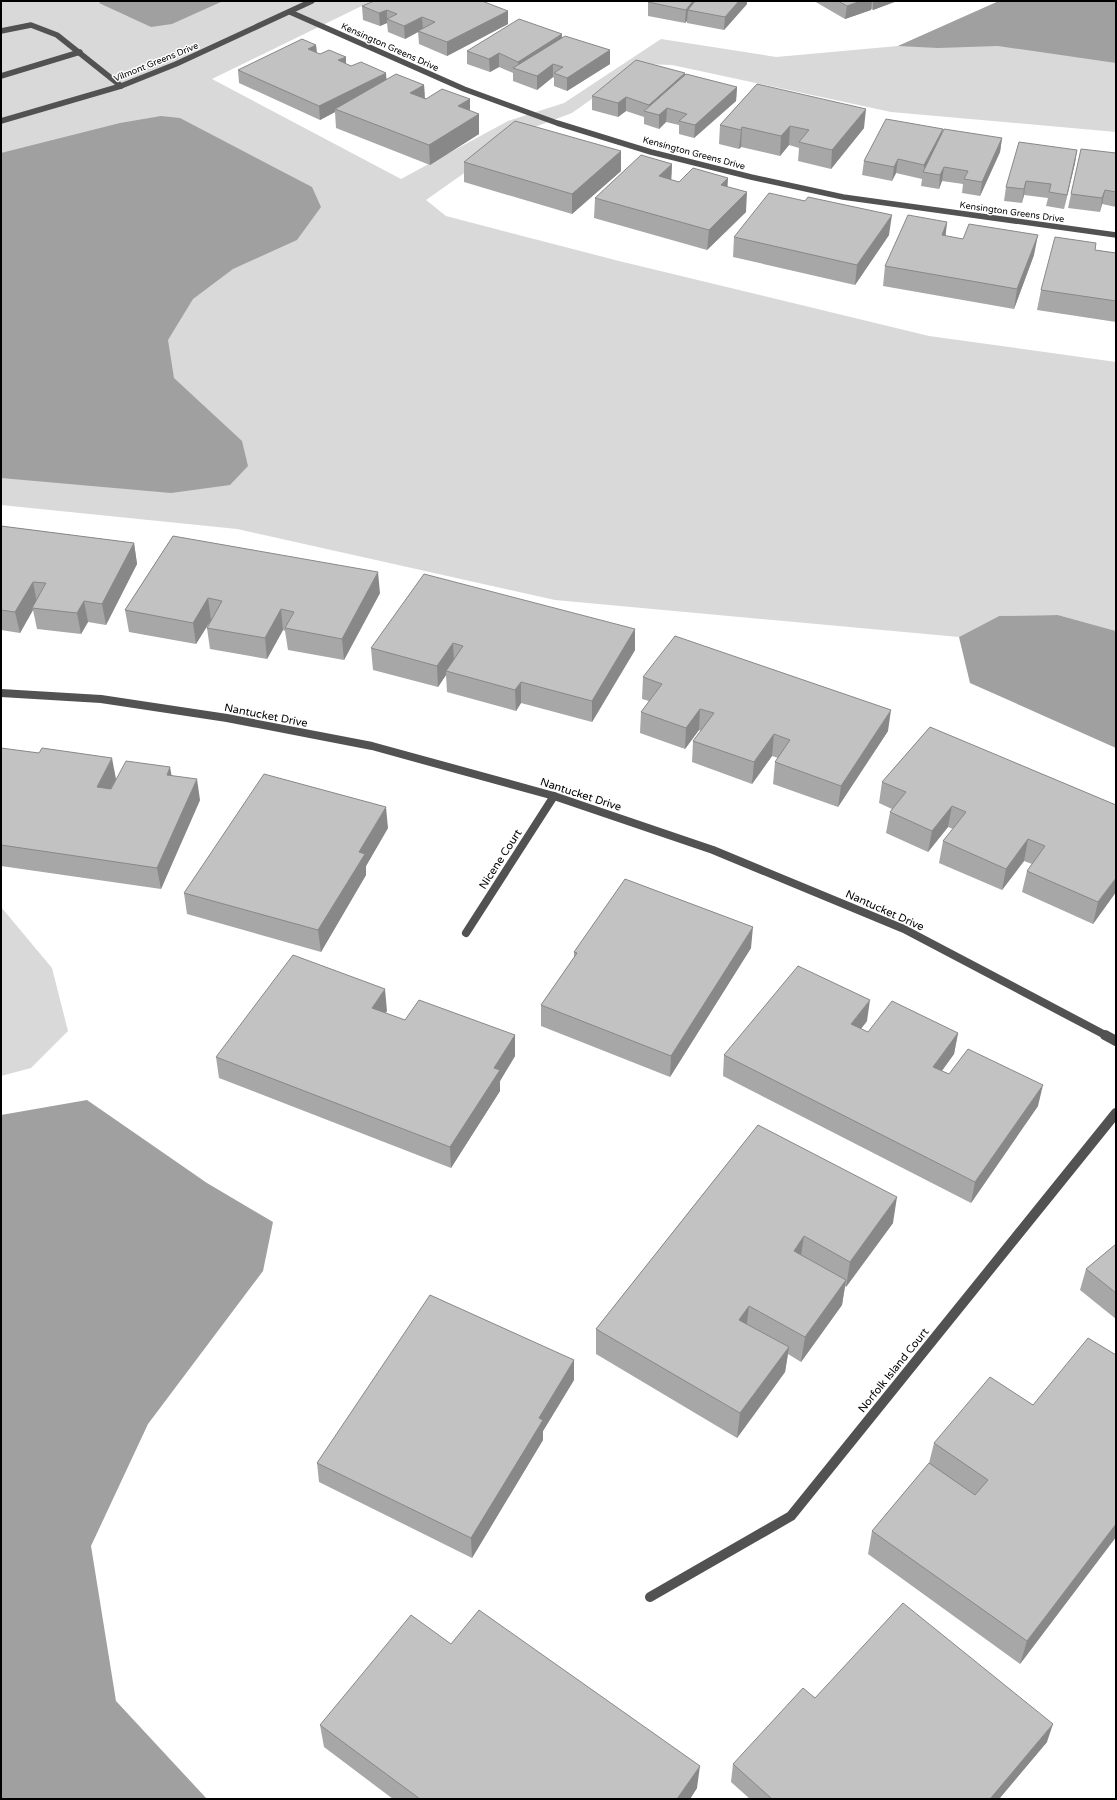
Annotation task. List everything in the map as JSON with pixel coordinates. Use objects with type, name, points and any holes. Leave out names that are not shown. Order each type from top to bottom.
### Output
[{"type":"street","name":"Vilmont Greens Drive","points":[[1,120],[121,86],[176,64],[312,1]]},
{"type":"street","name":"Kensington Greens Drive","points":[[290,12],[464,89],[557,123],[651,152],[751,177],[843,197],[1116,235]]},
{"type":"street","points":[[1,31],[31,25],[57,35],[121,86]]},
{"type":"street","points":[[1,76],[80,52]]},
{"type":"street","name":"Nantucket Drive","points":[[1,693],[101,699],[235,720],[372,746],[554,796],[713,850],[904,929],[1116,1042]]},
{"type":"street","name":"Nicene Court","points":[[466,933],[554,796]]},
{"type":"street","name":"Norfolk Island Court","points":[[650,1597],[791,1516],[1116,1113]]},
{"type":"shaded area","points":[[1,1],[372,1],[212,79],[401,179],[508,121],[564,103],[661,39],[776,57],[898,46],[999,1],[1116,1],[1116,132],[891,112],[672,65],[641,64],[572,113],[524,131],[426,200],[446,216],[619,261],[929,336],[1116,362],[1116,631],[1058,615],[999,616],[959,637],[555,600],[237,529],[1,505]]},
{"type":"shaded area","points":[[101,1],[223,1],[172,24],[151,27],[99,3]]},
{"type":"shaded area","points":[[999,1],[1116,1],[1116,63],[998,46],[938,48],[898,46]]},
{"type":"shaded area","points":[[161,116],[180,118],[312,187],[321,207],[297,240],[233,269],[193,299],[168,340],[174,378],[242,441],[248,466],[230,485],[171,493],[1,478],[1,153],[120,123]]},
{"type":"shaded area","points":[[1058,615],[1116,631],[1116,748],[970,683],[959,637],[999,616]]},
{"type":"shaded area","points":[[1,907],[52,968],[68,1031],[31,1068],[1,1076]]},
{"type":"shaded area","points":[[87,1100],[207,1183],[273,1222],[263,1271],[148,1424],[91,1546],[116,1701],[207,1799],[1,1799],[1,1115]]},
{"type":"building","points":[[374,1],[482,1],[508,11],[447,42],[418,31],[435,22],[422,17],[404,26],[387,19],[397,14],[387,10],[379,13],[362,6]]},
{"type":"building","points":[[693,1],[686,10],[648,2]]},
{"type":"building","points":[[695,1],[739,1],[725,17],[688,10]]},
{"type":"building","points":[[838,1],[861,1],[847,6]]},
{"type":"building","points":[[519,19],[562,34],[518,62],[499,53],[489,59],[467,51]]},
{"type":"building","points":[[565,36],[610,50],[567,78],[554,73],[563,67],[553,64],[537,76],[513,68]]},
{"type":"building","points":[[302,39],[316,45],[308,49],[320,54],[329,50],[346,57],[338,60],[351,66],[361,62],[386,73],[319,106],[238,70]]},
{"type":"building","points":[[636,60],[685,73],[649,105],[626,97],[618,103],[592,96]]},
{"type":"building","points":[[396,74],[424,85],[410,93],[426,99],[442,89],[470,99],[458,106],[479,114],[429,145],[335,109]]},
{"type":"building","points":[[686,74],[737,87],[695,125],[679,121],[687,114],[667,108],[659,115],[644,111]]},
{"type":"building","points":[[757,84],[866,109],[832,150],[799,142],[809,130],[790,126],[781,136],[742,127],[741,130],[720,125]]},
{"type":"building","points":[[886,119],[943,129],[924,165],[898,159],[894,167],[864,161]]},
{"type":"building","points":[[515,121],[621,151],[572,194],[464,162]]},
{"type":"building","points":[[944,129],[1002,138],[982,182],[964,179],[968,171],[944,167],[940,175],[923,172]]},
{"type":"building","points":[[1019,142],[1077,150],[1067,195],[1049,192],[1051,184],[1026,181],[1024,189],[1006,187]]},
{"type":"building","points":[[1081,149],[1116,153],[1116,192],[1105,190],[1102,198],[1071,194]]},
{"type":"building","points":[[641,155],[672,164],[659,176],[679,182],[693,168],[728,178],[721,185],[747,192],[709,230],[595,198]]},
{"type":"building","points":[[769,193],[805,201],[808,197],[892,215],[857,265],[734,237]]},
{"type":"building","points":[[908,215],[947,222],[942,235],[963,239],[969,224],[1038,235],[1017,289],[885,266]]},
{"type":"building","points":[[1055,237],[1096,243],[1095,250],[1116,253],[1116,301],[1041,290]]},
{"type":"building","points":[[1,526],[134,543],[102,604],[84,601],[77,613],[32,608],[46,583],[33,582],[15,612],[1,610]]},
{"type":"building","points":[[173,536],[378,572],[342,639],[285,628],[294,612],[281,609],[265,638],[207,628],[222,601],[208,598],[193,623],[125,610]]},
{"type":"building","points":[[424,574],[635,629],[592,701],[521,682],[515,690],[446,671],[463,646],[453,643],[437,666],[371,648]]},
{"type":"building","points":[[675,636],[891,710],[841,786],[775,762],[790,740],[774,734],[754,762],[693,741],[714,713],[700,709],[686,728],[641,712],[662,684],[643,677]]},
{"type":"building","points":[[930,727],[1116,805],[1116,878],[1098,902],[1027,871],[1045,846],[1028,839],[1006,869],[943,841],[966,812],[952,806],[932,831],[890,812],[906,792],[882,782]]},
{"type":"building","points":[[1,748],[39,753],[42,748],[112,758],[97,787],[111,789],[126,761],[170,767],[167,775],[197,779],[157,868],[1,845]]},
{"type":"building","points":[[264,774],[386,807],[359,852],[365,854],[318,930],[184,893]]},
{"type":"building","points":[[625,879],[753,927],[671,1056],[541,1005],[577,953],[574,952]]},
{"type":"building","points":[[293,955],[385,989],[372,1008],[405,1020],[419,1000],[515,1035],[494,1068],[500,1070],[450,1147],[216,1057]]},
{"type":"building","points":[[798,966],[870,1000],[851,1024],[868,1032],[892,1001],[958,1033],[933,1067],[949,1074],[968,1049],[1043,1085],[975,1182],[724,1055]]},
{"type":"building","points":[[758,1125],[897,1197],[850,1262],[804,1236],[794,1251],[846,1280],[805,1337],[749,1306],[739,1320],[789,1347],[740,1413],[596,1329]]},
{"type":"building","points":[[1116,1244],[1116,1293],[1086,1269]]},
{"type":"building","points":[[430,1295],[574,1360],[539,1418],[543,1420],[471,1538],[317,1463]]},
{"type":"building","points":[[1088,1338],[1116,1355],[1116,1524],[1027,1641],[872,1531],[929,1463],[975,1495],[988,1480],[934,1443],[990,1377],[1033,1405]]},
{"type":"building","points":[[903,1603],[1053,1724],[990,1799],[772,1799],[733,1764],[803,1688],[815,1698]]},
{"type":"building","points":[[479,1610],[700,1766],[677,1799],[420,1799],[320,1725],[411,1615],[451,1644]]}]
